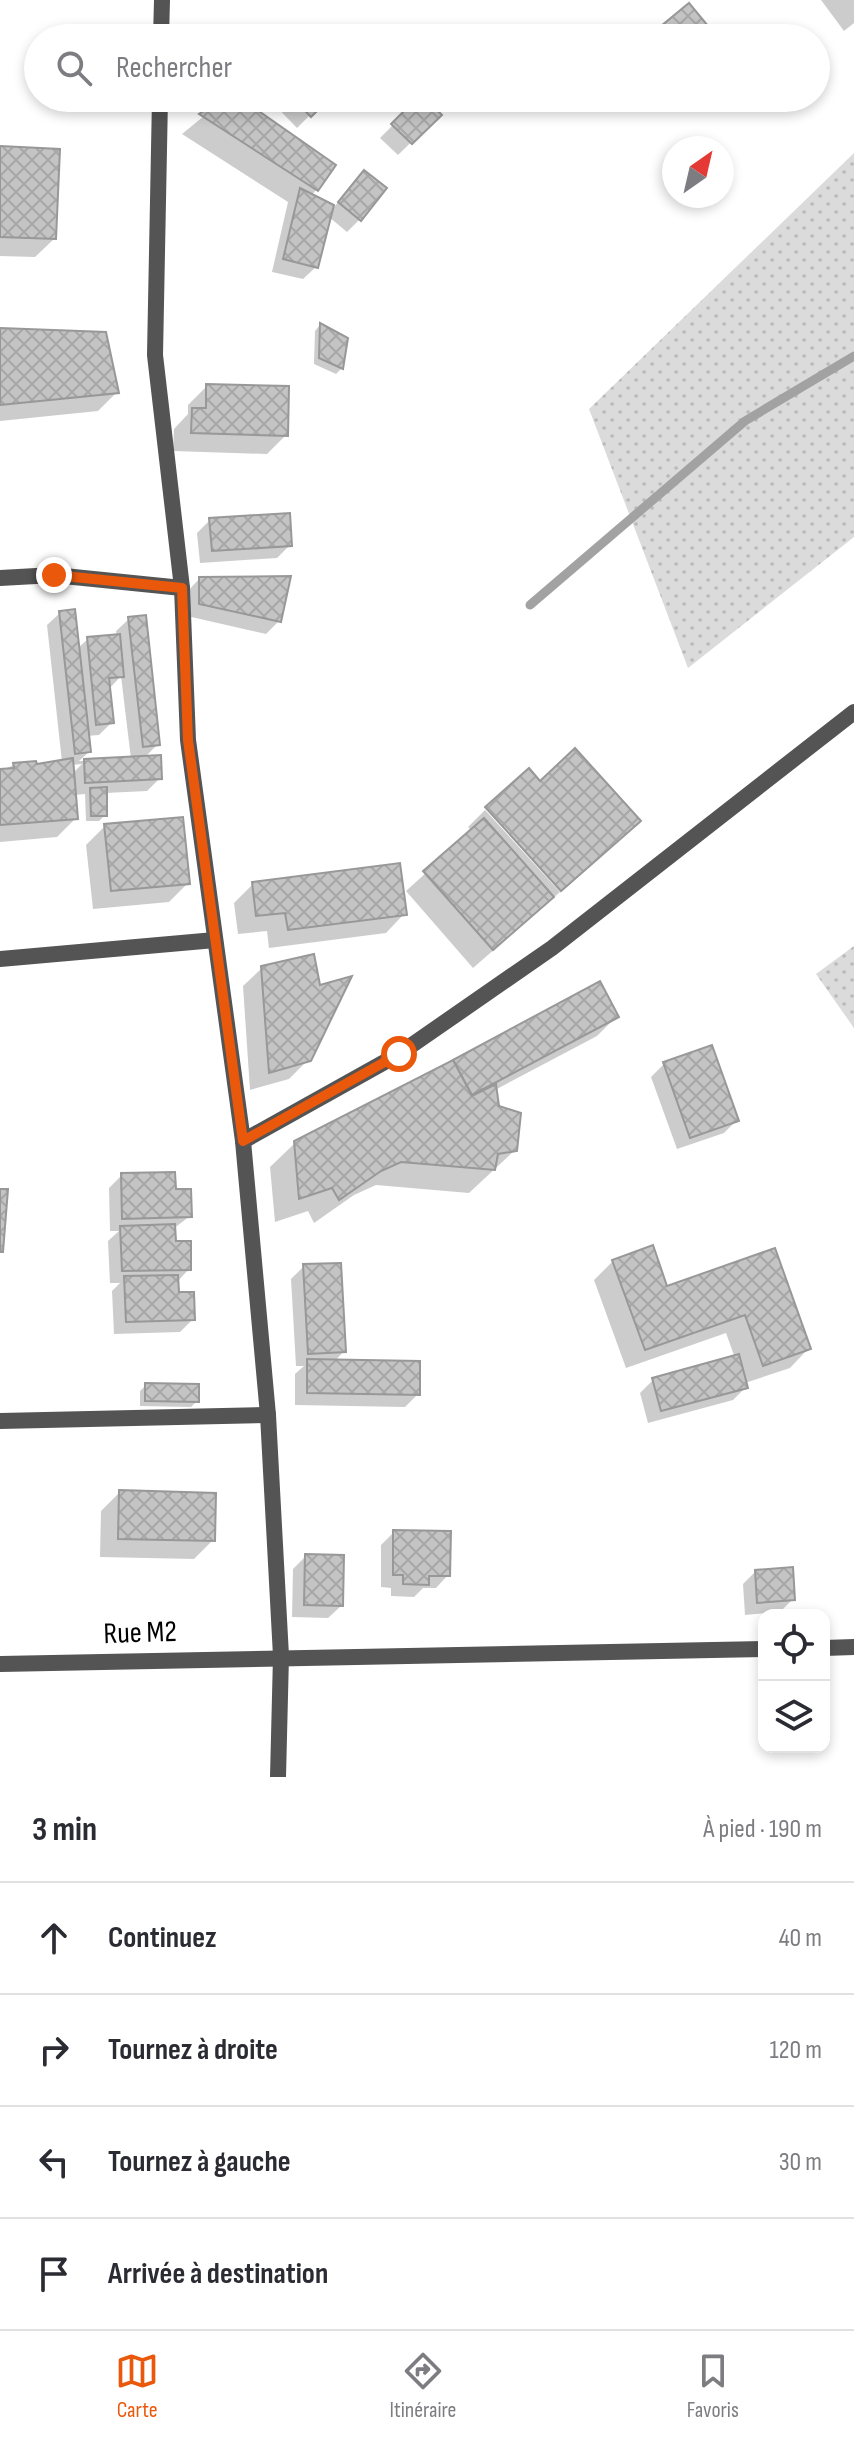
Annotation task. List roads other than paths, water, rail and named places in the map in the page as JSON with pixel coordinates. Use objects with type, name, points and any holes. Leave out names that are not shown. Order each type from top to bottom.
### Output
[{"type":"street","points":[[161,24],[162,0]]},
{"type":"street","points":[[160,112],[155,355],[182,588],[188,740],[243,1141],[268,1415],[281,1656],[278,1777]]},
{"type":"street","points":[[0,578],[54,575],[182,588]]},
{"type":"street","points":[[243,1141],[399,1054],[540,957],[854,712]]},
{"type":"street","points":[[0,959],[215,940]]},
{"type":"street","points":[[0,1421],[268,1415]]},
{"type":"street","points":[[830,1648],[854,1647]]},
{"type":"street","name":"Rue M2","points":[[0,1664],[281,1656],[758,1649]]},
{"type":"waterway","points":[[530,605],[745,421],[854,356]]}]
